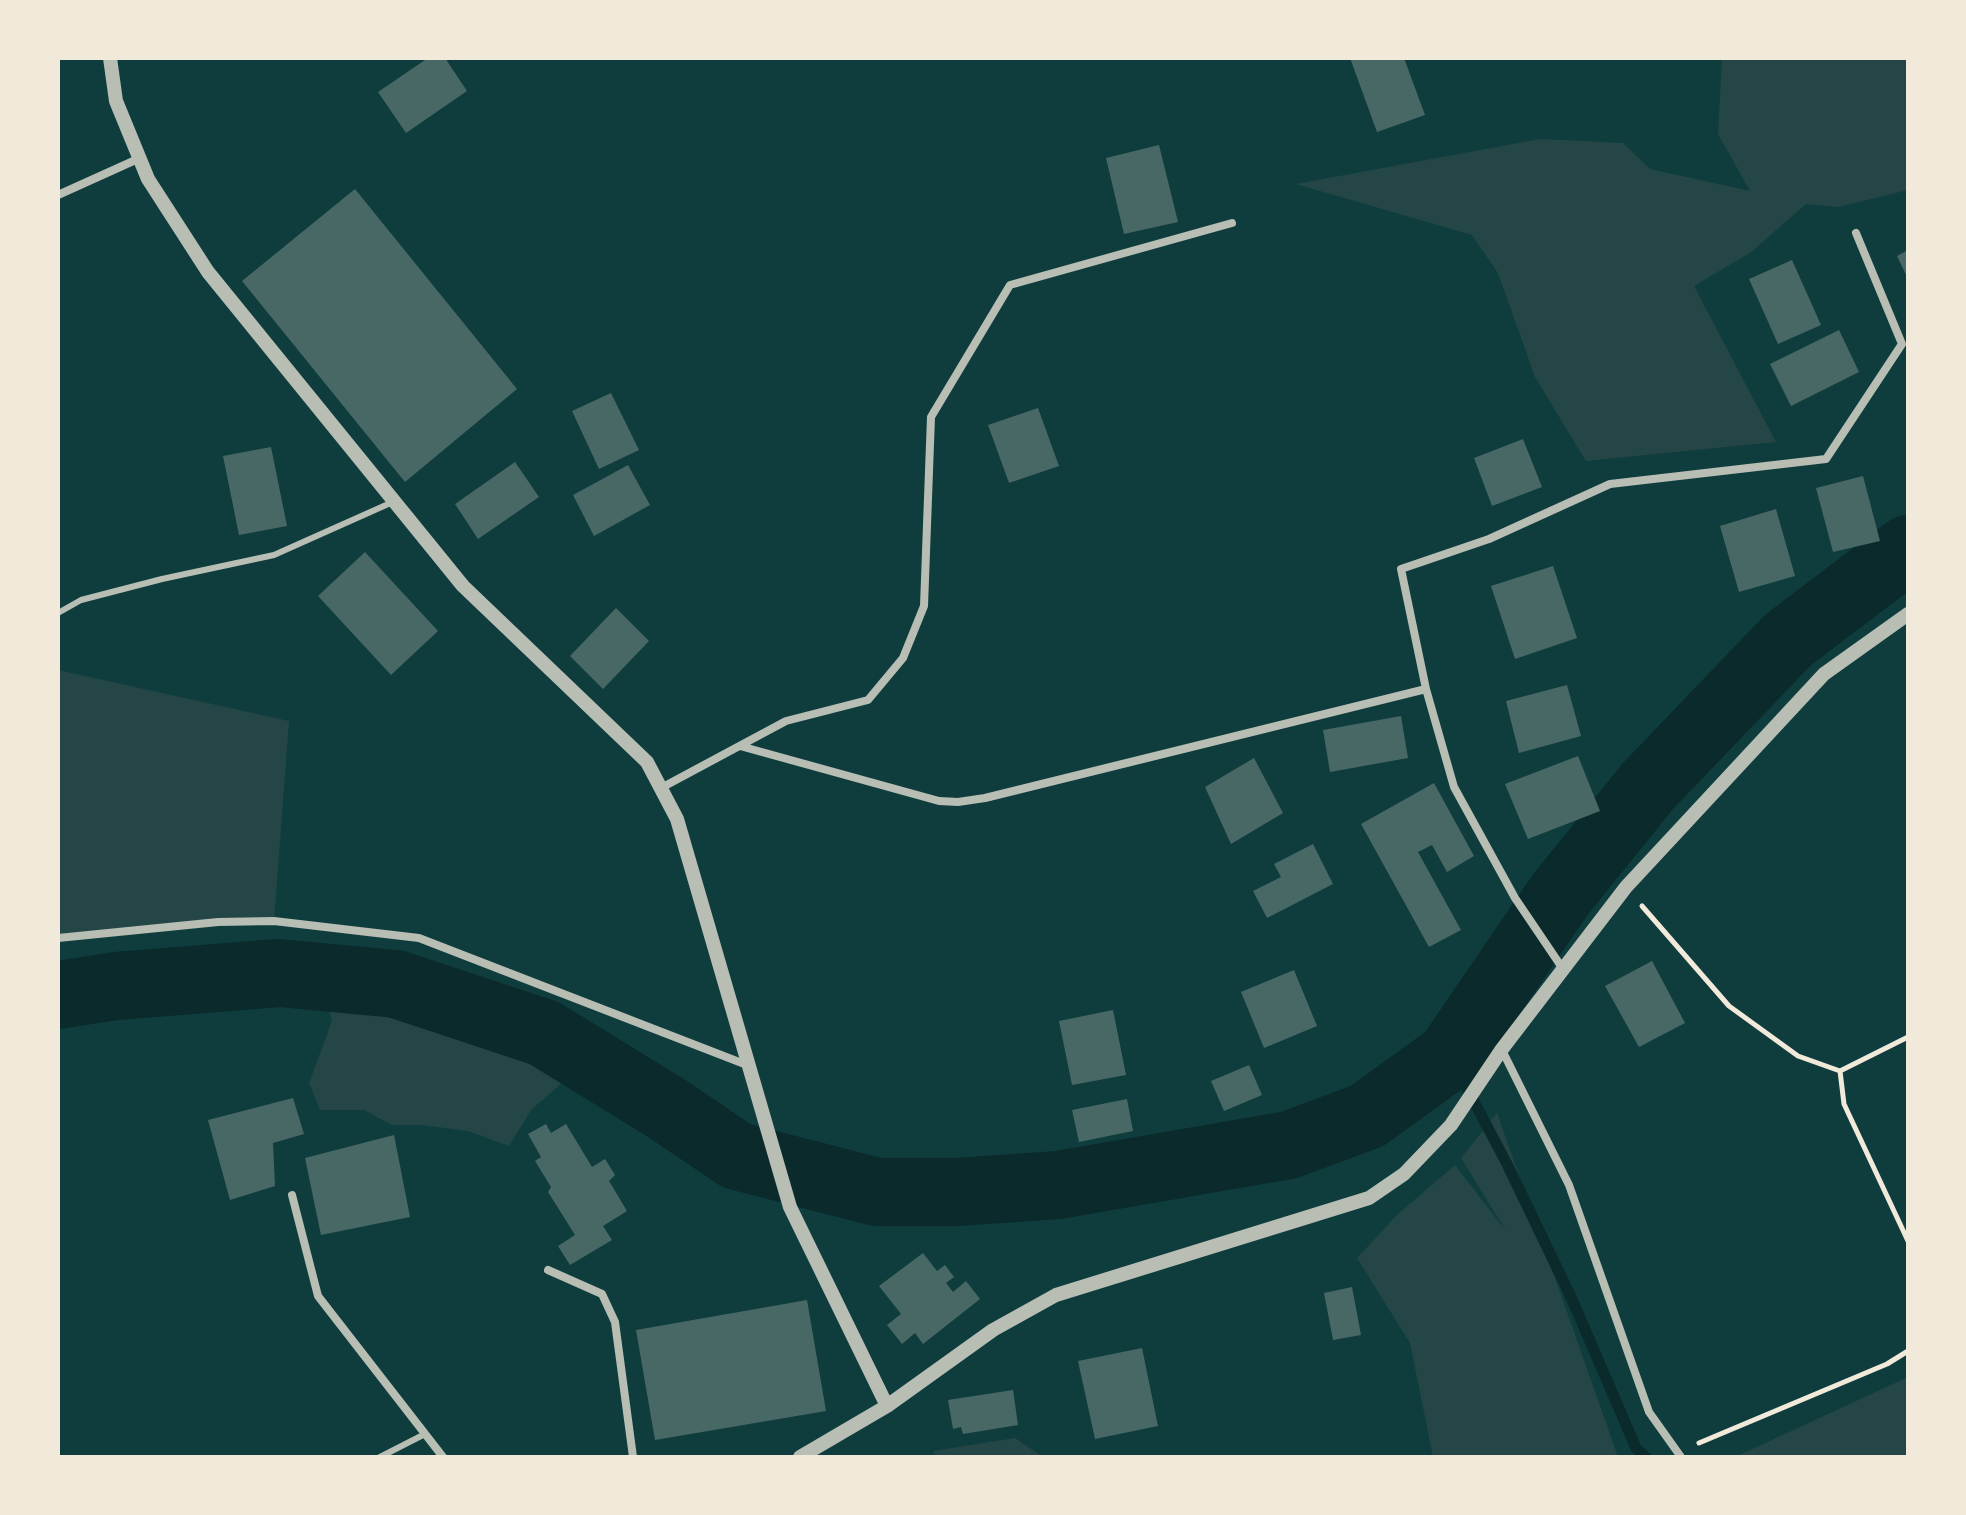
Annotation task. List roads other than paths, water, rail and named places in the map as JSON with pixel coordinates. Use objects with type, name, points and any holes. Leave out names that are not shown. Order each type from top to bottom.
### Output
[{"type":"street","points":[[110,58],[116,101],[148,179],[208,272],[463,586],[647,762],[677,819],[790,1207],[887,1406]]},
{"type":"street","points":[[58,195],[140,158]]},
{"type":"street","points":[[661,788],[786,721],[868,700],[903,658],[924,606],[931,417],[1010,285],[1232,223]]},
{"type":"street","points":[[1563,969],[1515,898],[1454,787],[1426,689],[1401,569],[1489,539],[1610,484],[1826,459],[1902,344],[1856,233]]},
{"type":"street","points":[[800,1457],[887,1406],[993,1330],[1056,1295],[1369,1198],[1404,1174],[1451,1125],[1502,1049],[1626,887],[1824,674],[1908,614]]},
{"type":"street","points":[[739,746],[939,801],[958,802],[985,798],[1426,689]]},
{"type":"street","points":[[58,938],[218,922],[274,921],[419,938],[747,1065]]},
{"type":"street","points":[[1502,1049],[1569,1185],[1649,1412],[1678,1455]]},
{"type":"street","points":[[292,1195],[318,1296],[443,1457]]},
{"type":"street","points":[[548,1270],[602,1294],[615,1322],[633,1457]]},
{"type":"lane","points":[[58,613],[94,596],[274,555],[395,501]]},
{"type":"lane","points":[[380,1457],[425,1434]]},
{"type":"waterway","points":[[58,995],[116,986],[279,973],[396,984],[544,1033],[737,1156],[877,1192],[957,1192],[1058,1185],[1289,1145],[1367,1116],[1450,1056],[1560,895],[1648,786],[1788,640],[1908,549]]},
{"type":"waterway","points":[[1450,1056],[1507,1164],[1571,1297],[1636,1448],[1646,1457]]}]
